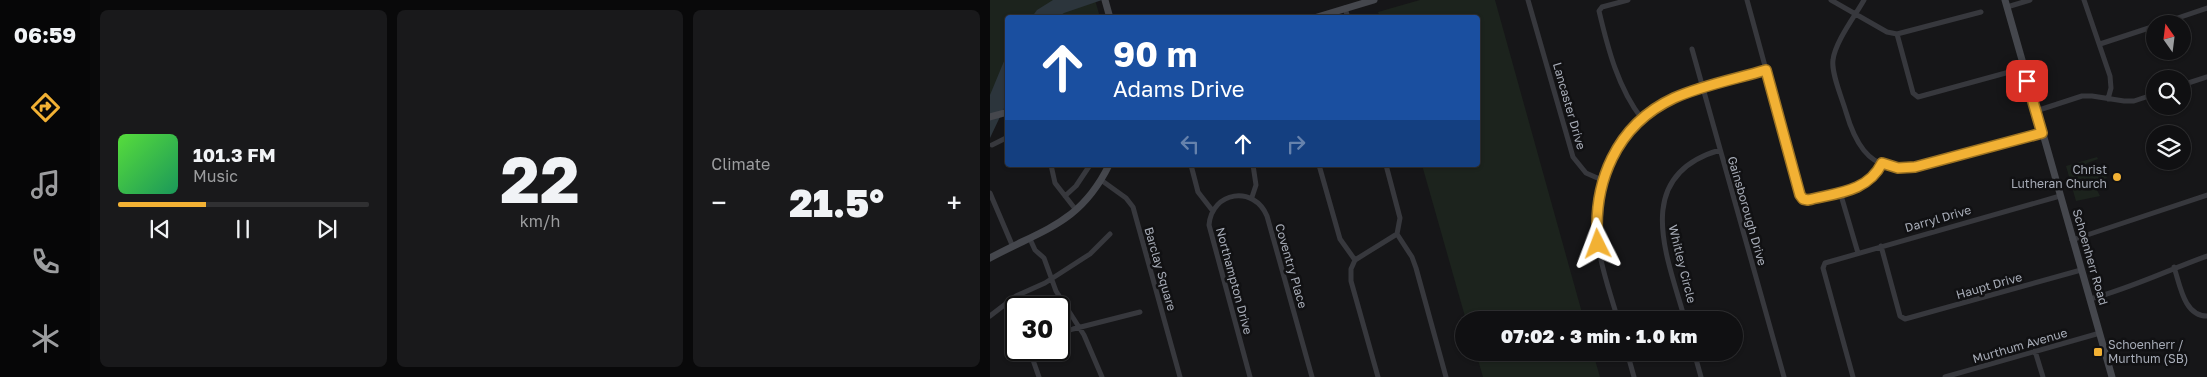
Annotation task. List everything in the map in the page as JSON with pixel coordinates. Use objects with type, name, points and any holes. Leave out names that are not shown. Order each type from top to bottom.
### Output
[{"type":"main road","points":[[1105,0],[1109,15]]},
{"type":"main road","points":[[1324,15],[1374,0]]},
{"type":"main road","name":"Schoenherr Road","points":[[2006,4],[2112,377]]},
{"type":"main road","points":[[990,117],[1005,113]]},
{"type":"main road","points":[[990,258],[1054,227],[1090,196],[1108,167]]},
{"type":"street","name":"Lancaster Drive","points":[[1528,0],[1573,157],[1586,173],[1602,180]]},
{"type":"street","points":[[1628,0],[1604,6],[1600,11],[1622,88],[1642,119]]},
{"type":"street","points":[[1747,0],[1803,199],[1808,200],[1867,183],[1882,163]]},
{"type":"street","points":[[1831,0],[1887,32],[1897,34],[1981,12]]},
{"type":"street","points":[[1864,0],[1834,53],[1833,68],[1853,136],[1866,153],[1882,163],[1898,168],[1915,167],[2042,133]]},
{"type":"street","points":[[2006,4],[2030,0]]},
{"type":"street","points":[[2084,0],[2111,82],[2108,99]]},
{"type":"street","points":[[1346,8],[1347,15]]},
{"type":"street","points":[[2186,15],[2207,8]]},
{"type":"street","points":[[2100,44],[2146,29]]},
{"type":"street","points":[[1897,34],[1916,96],[2024,68]]},
{"type":"street","name":"Gainsborough Drive","points":[[1692,50],[1784,377]]},
{"type":"street","points":[[1616,311],[1598,244],[1597,207],[1602,180],[1618,148],[1642,119],[1672,99],[1766,70]]},
{"type":"street","points":[[2191,82],[2207,76]]},
{"type":"street","points":[[2036,111],[2082,96],[2118,101],[2134,101],[2146,97]]},
{"type":"street","points":[[992,145],[1005,138]]},
{"type":"street","name":"Whitley Circle","points":[[1683,311],[1663,238],[1662,208],[1674,181],[1686,167],[1705,155],[1720,150]]},
{"type":"street","points":[[1052,167],[1056,183],[1076,210]]},
{"type":"street","points":[[1065,196],[1076,186],[1089,167]]},
{"type":"street","points":[[1192,167],[1198,192],[1212,210],[1228,198],[1241,196],[1252,198],[1256,184],[1253,167]]},
{"type":"street","points":[[1320,167],[1340,239],[1355,260]]},
{"type":"street","points":[[1387,167],[1400,218],[1397,234],[1412,257],[1416,268],[1446,377]]},
{"type":"street","name":"Barclay Square","points":[[1101,180],[1122,195],[1133,207],[1180,377]]},
{"type":"street","points":[[1840,192],[1858,253]]},
{"type":"street","points":[[990,193],[1013,247]]},
{"type":"street","points":[[2072,240],[2207,195]]},
{"type":"street","name":"Darryl Drive","points":[[1853,377],[1823,264],[2060,196]]},
{"type":"street","name":"Coventry Place","points":[[1252,198],[1261,205],[1267,216],[1312,377]]},
{"type":"street","name":"Northampton Drive","points":[[1212,210],[1210,220],[1211,236],[1250,377]]},
{"type":"street","points":[[990,316],[1016,296],[1045,284],[1051,278],[1090,254],[1110,234]]},
{"type":"street","points":[[1378,377],[1351,281],[1352,269],[1355,260],[1397,234]]},
{"type":"street","points":[[1030,239],[1035,250],[1044,258],[1051,278],[1062,300],[1080,328],[1102,377]]},
{"type":"street","name":"Haupt Drive","points":[[1881,246],[1903,319],[2081,270]]},
{"type":"street","points":[[2090,299],[2126,288],[2174,267],[2207,256]]},
{"type":"street","points":[[2174,267],[2189,308],[2196,315],[2207,316]]},
{"type":"street","points":[[1070,331],[1140,312]]},
{"type":"street","name":"Murthum Avenue","points":[[1945,377],[2100,333]]},
{"type":"street","points":[[2035,351],[2043,377]]},
{"type":"street","points":[[1033,361],[1039,377]]},
{"type":"street","points":[[1630,361],[1634,377]]},
{"type":"street","points":[[1697,361],[1701,377]]},
{"type":"street","points":[[1973,369],[1975,376]]},
{"type":"shaded area","points":[[990,0],[1095,0],[1099,15],[1005,15],[1005,95],[990,99]]},
{"type":"shaded area","points":[[1053,0],[1102,0],[1061,15],[1033,15],[1037,10]]},
{"type":"shaded area","points":[[1420,0],[1495,0],[1581,311],[1463,311],[1423,167],[1480,167],[1480,15],[1379,15],[1378,12]]},
{"type":"shaded area","points":[[1005,59],[1005,106],[990,138],[990,95]]},
{"type":"shaded area","points":[[2097,157],[2098,159],[2087,163],[2083,167],[2085,172],[2089,171],[2090,173],[2104,168],[2107,178],[2104,179],[2105,181],[2099,181],[2095,185],[2093,182],[2100,196],[2076,201],[2066,166]]},
{"type":"shaded area","points":[[1478,361],[1595,361],[1600,377],[1483,377]]},
{"type":"place","name":"Christ Lutheran Church","points":[[2117,177]]},
{"type":"place","name":"Schoenherr / Murthum (SB)","points":[[2098,352]]},
{"type":"route","points":[[1598,244],[1596,227],[1598,198],[1602,180],[1618,148],[1642,119],[1672,99],[1697,89],[1766,70],[1800,195],[1803,199],[1808,200],[1863,186],[1877,172],[1882,163],[1898,168],[1915,167],[2042,133],[2027,81]]}]
